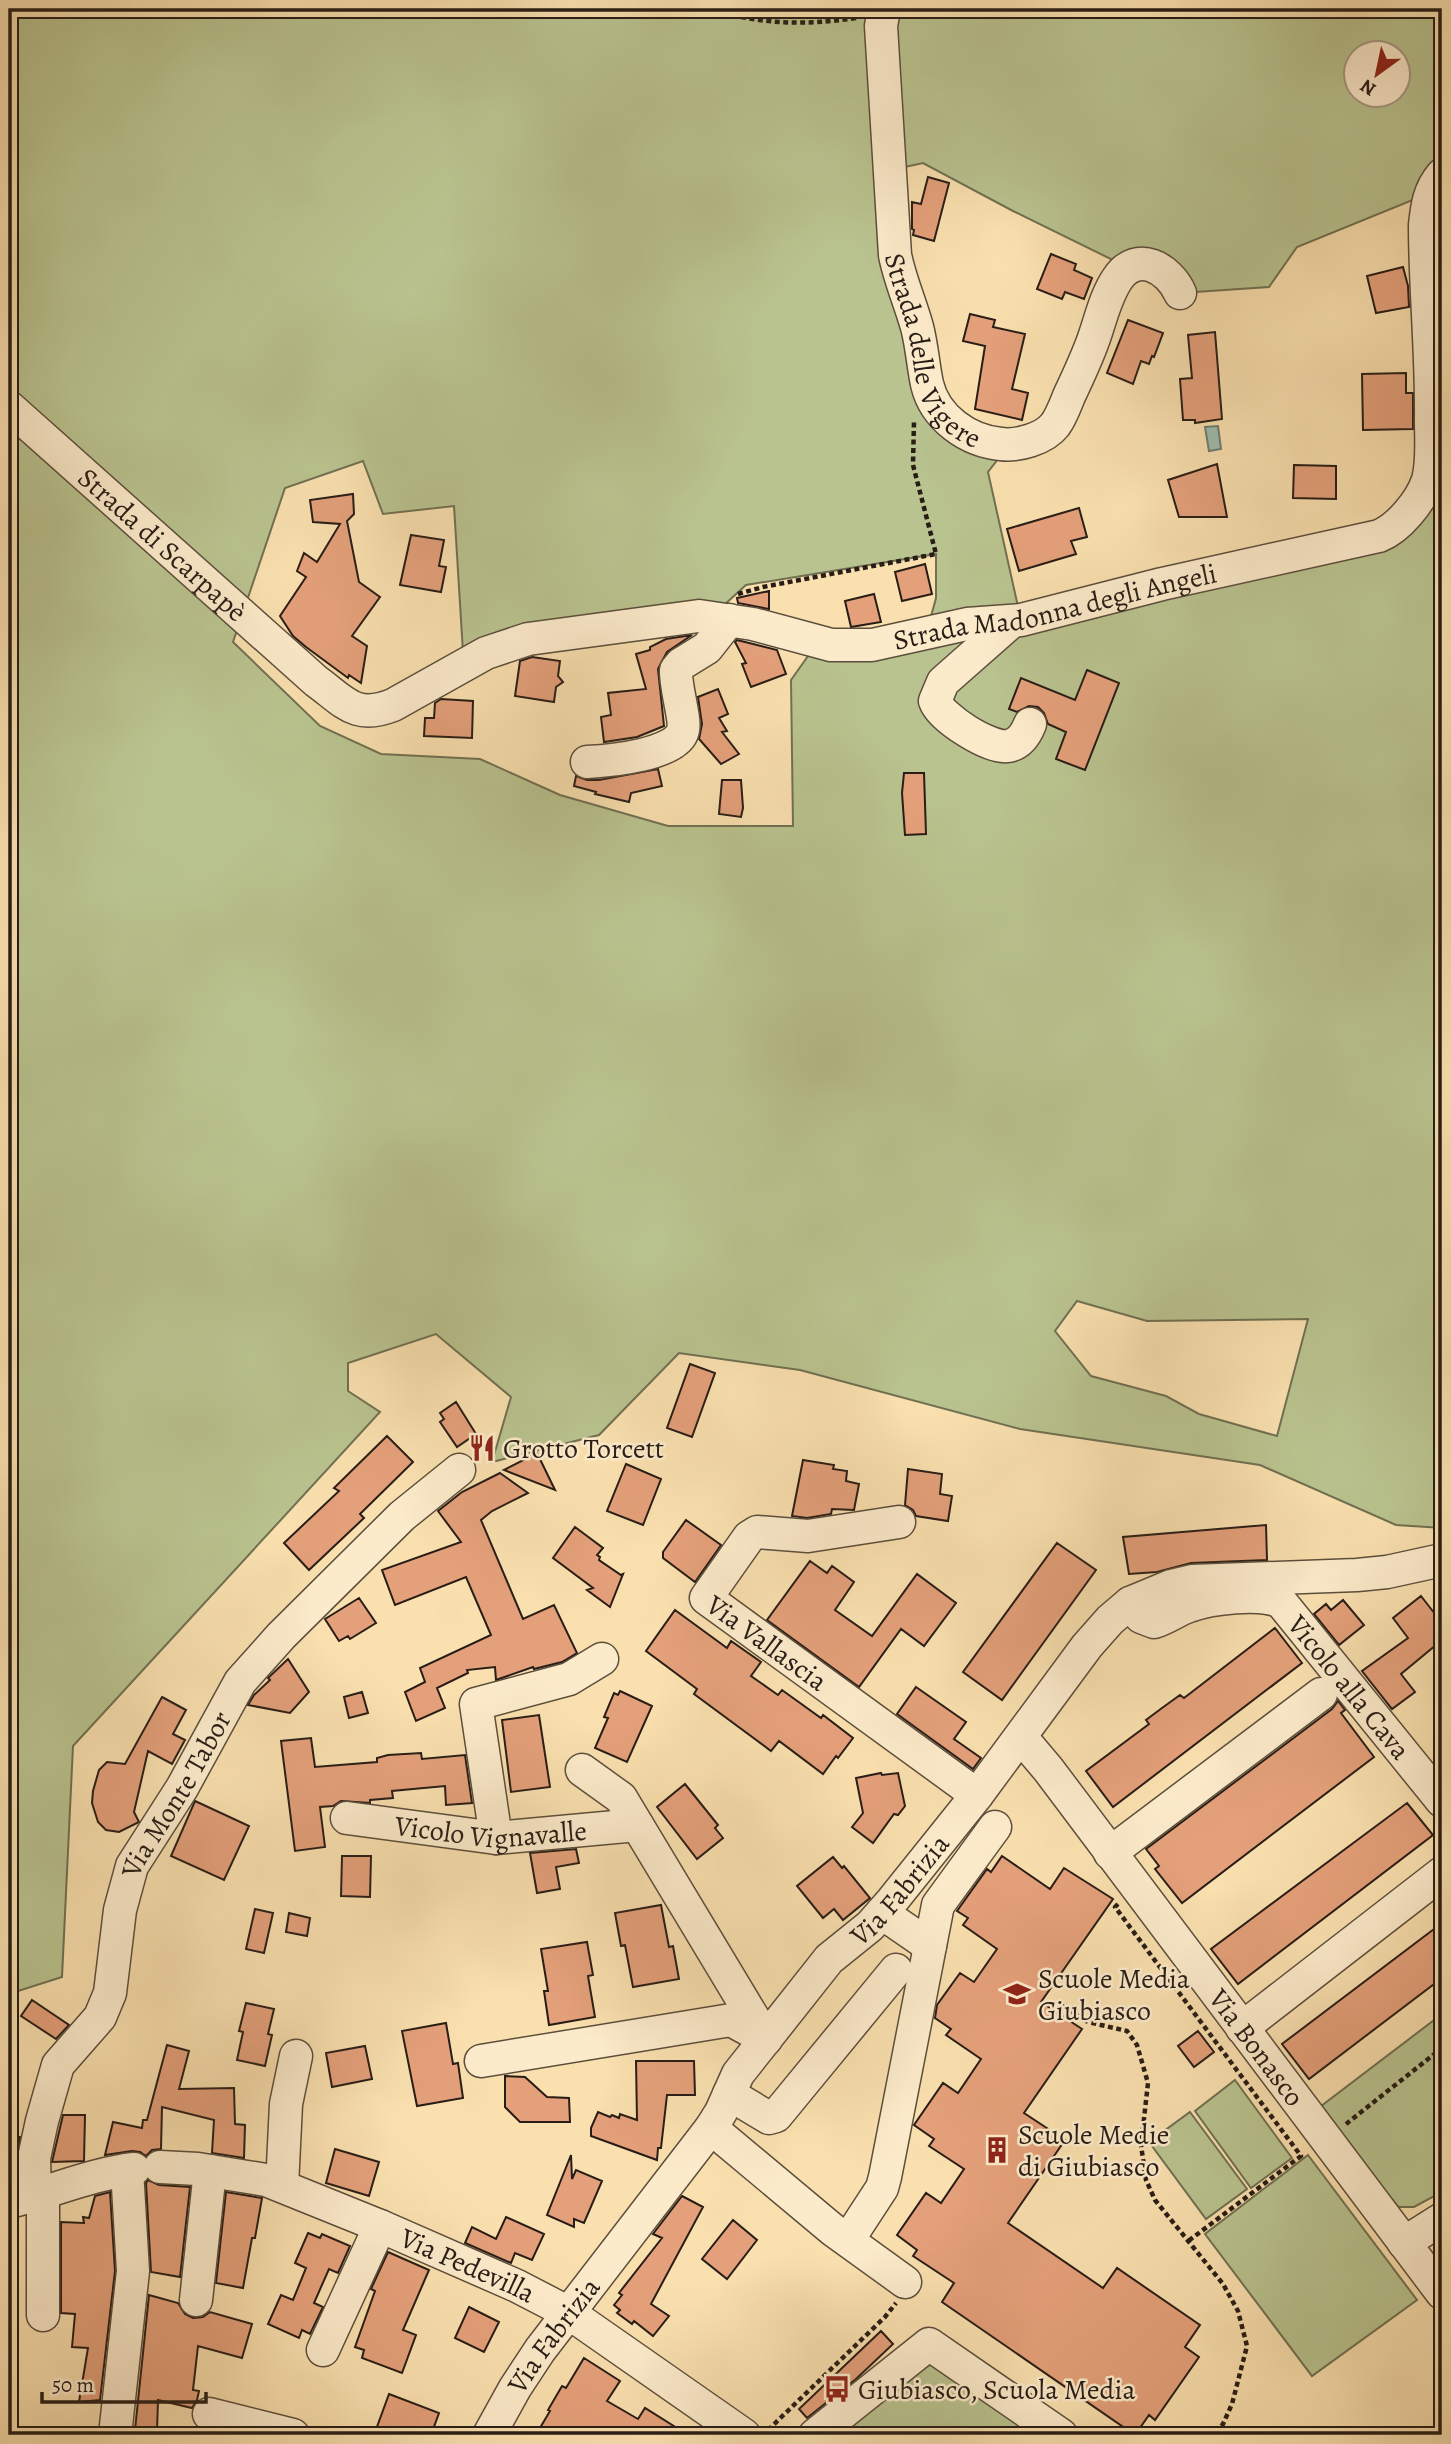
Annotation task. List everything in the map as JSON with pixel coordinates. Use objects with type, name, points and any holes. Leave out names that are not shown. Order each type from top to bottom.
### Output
[{"type":"street","name":"Strada delle Vigere","points":[[883,11],[895,255],[899,276],[921,341],[928,385],[936,407],[947,419],[971,437],[1009,445],[1022,443],[1050,430],[1058,420],[1089,352],[1112,288],[1122,273],[1139,264],[1156,266],[1170,276],[1180,293]]},
{"type":"street","name":"Strada Madonna degli Angeli","points":[[364,712],[393,705],[486,653],[511,643],[680,617],[721,618],[843,646],[872,645],[967,624],[1011,622],[1161,584],[1379,536],[1397,526],[1423,489],[1430,468],[1434,268],[1427,200],[1442,175]]},
{"type":"street","name":"Strada di Scarpapè","points":[[9,407],[316,681],[349,706],[364,712]]},
{"type":"street","points":[[587,762],[618,760],[650,752],[670,745],[682,735],[684,727],[676,670],[681,663],[707,648],[721,618]]},
{"type":"street","points":[[1011,622],[943,682],[935,701],[937,708],[946,718],[1000,746],[1008,746],[1022,739],[1030,724]]},
{"type":"street","name":"Via Monte Tabor","points":[[43,2315],[29,2197],[34,2158],[58,2066],[100,2017],[110,1993],[120,1910],[131,1866],[182,1788],[240,1682],[281,1636],[402,1516],[459,1470]]},
{"type":"street","name":"Via Vallascia","points":[[899,1522],[808,1536],[757,1532],[749,1537],[706,1598],[977,1795]]},
{"type":"street","name":"Via Fabrizia","points":[[489,2435],[529,2367],[711,2128],[738,2074],[829,1959],[882,1913],[977,1795],[1087,1646],[1110,1620],[1130,1603],[1171,1586],[1192,1581],[1357,1575],[1387,1572],[1442,1560]]},
{"type":"street","name":"Vicolo alla Cava","points":[[1130,1603],[1141,1617],[1154,1622],[1185,1607],[1214,1599],[1266,1598],[1281,1602],[1442,1801]]},
{"type":"street","points":[[496,1838],[476,1704],[569,1679],[602,1659]]},
{"type":"street","points":[[1110,1853],[1321,1694]]},
{"type":"street","name":"Via Bonasco","points":[[1021,1737],[1442,2293]]},
{"type":"street","name":"Vicolo Vignavalle","points":[[582,1770],[621,1798],[766,2039]]},
{"type":"street","name":"Vicolo Vignavalle","points":[[347,1818],[496,1838],[637,1825]]},
{"type":"street","points":[[848,2241],[882,2188],[886,2177],[938,1905],[995,1828]]},
{"type":"street","points":[[1242,2028],[1442,1873]]},
{"type":"street","points":[[882,1913],[930,1946]]},
{"type":"street","points":[[729,2094],[769,2118],[776,2116],[896,1970]]},
{"type":"street","points":[[481,2061],[731,2020],[766,2039]]},
{"type":"street","points":[[282,2186],[286,2104],[296,2056]]},
{"type":"street","points":[[711,2128],[848,2241],[905,2282]]},
{"type":"street","points":[[116,2435],[133,2271],[140,2168]]},
{"type":"street","name":"Via Pedevilla","points":[[29,2197],[83,2179],[140,2168],[210,2171],[255,2177],[380,2226],[517,2286],[569,2313],[744,2435]]},
{"type":"street","points":[[196,2300],[210,2171]]},
{"type":"street","points":[[1404,2243],[1442,2219]]},
{"type":"street","points":[[323,2350],[380,2226]]},
{"type":"street","points":[[815,2435],[929,2344],[1061,2435]]},
{"type":"street","points":[[209,2414],[293,2435]]},
{"type":"path","points":[[708,9],[778,23],[815,24],[883,11]]},
{"type":"path","points":[[721,618],[732,596],[763,587],[936,554],[914,465],[915,417],[928,385]]},
{"type":"path","points":[[1137,1888],[1115,1908],[1301,2156],[1187,2242]]},
{"type":"path","points":[[1062,2006],[1088,2022],[1127,2031],[1137,2045],[1148,2083],[1141,2145],[1146,2180],[1154,2200],[1223,2284],[1237,2311],[1247,2346],[1232,2404],[1223,2424],[1214,2435]]},
{"type":"path","points":[[1326,2140],[1442,2048]]},
{"type":"path","points":[[762,2435],[885,2316],[897,2301],[905,2282]]},
{"type":"green space","points":[[9,9],[1442,9],[1442,175],[1430,193],[1297,247],[1269,287],[1180,293],[1013,211],[923,163],[891,170],[931,396],[1009,445],[988,472],[1021,620],[1339,544],[1442,484],[1442,795],[1436,803],[1442,840],[1442,1528],[1396,1525],[1260,1465],[1020,1429],[800,1370],[679,1353],[599,1435],[492,1462],[511,1397],[436,1334],[348,1363],[348,1391],[380,1412],[73,1746],[62,1977],[9,1994]],"holes":[[[363,461],[383,514],[454,506],[463,652],[712,616],[746,585],[936,554],[936,598],[927,631],[818,642],[791,680],[793,826],[668,826],[560,795],[480,759],[381,754],[320,726],[233,642],[285,488]],[[1077,1301],[1147,1321],[1308,1319],[1277,1436],[1199,1414],[1166,1396],[1091,1376],[1055,1331]]]},
{"type":"green space","points":[[1442,2014],[1442,2192],[1414,2207],[1398,2207],[1316,2110]]},
{"type":"green space","points":[[1235,2080],[1292,2158],[1251,2188],[1195,2111]]},
{"type":"green space","points":[[1190,2112],[1247,2189],[1206,2219],[1149,2142]]},
{"type":"green space","points":[[1308,2155],[1417,2300],[1312,2376],[1205,2234]]},
{"type":"green space","points":[[931,2364],[1036,2435],[842,2435],[916,2367]]},
{"type":"shaded area","points":[[1218,426],[1221,449],[1209,451],[1205,427]]},
{"type":"building","points":[[928,177],[949,183],[934,241],[913,235],[912,229],[912,202],[921,204]]},
{"type":"building","points":[[1051,254],[1076,264],[1074,270],[1092,278],[1084,299],[1065,292],[1062,299],[1037,289]]},
{"type":"building","points":[[1403,267],[1408,286],[1409,307],[1376,313],[1367,276]]},
{"type":"building","points":[[970,314],[995,320],[993,327],[1025,334],[1012,389],[1028,393],[1022,420],[975,409],[985,346],[963,341]]},
{"type":"building","points":[[1128,320],[1163,333],[1149,364],[1141,361],[1133,384],[1107,373]]},
{"type":"building","points":[[1215,332],[1222,419],[1195,423],[1195,420],[1183,420],[1180,379],[1192,378],[1188,335]]},
{"type":"building","points":[[1406,373],[1406,393],[1413,393],[1413,429],[1363,430],[1362,374]]},
{"type":"building","points":[[1217,464],[1227,517],[1179,517],[1168,480]]},
{"type":"building","points":[[1294,465],[1336,466],[1336,499],[1293,498]]},
{"type":"building","points":[[353,494],[354,514],[347,521],[359,582],[380,597],[352,636],[367,646],[361,683],[349,675],[348,678],[306,647],[293,636],[280,616],[306,577],[297,571],[304,553],[317,562],[340,524],[313,522],[310,500]]},
{"type":"building","points":[[1079,508],[1087,537],[1071,541],[1076,554],[1019,571],[1007,529]]},
{"type":"building","points":[[411,535],[444,540],[439,566],[446,567],[441,592],[400,585]]},
{"type":"building","points":[[925,564],[932,594],[902,601],[895,572]]},
{"type":"building","points":[[769,591],[769,609],[738,603],[737,598]]},
{"type":"building","points":[[874,594],[881,622],[851,627],[845,601]]},
{"type":"building","points":[[692,635],[667,652],[658,669],[664,726],[637,737],[604,742],[601,717],[611,715],[608,693],[646,689],[636,654],[650,650],[650,647],[666,639]]},
{"type":"building","points":[[737,640],[777,650],[786,674],[751,687],[742,664],[746,663],[735,642]]},
{"type":"building","points":[[532,657],[560,661],[558,676],[563,682],[556,687],[554,702],[515,696],[520,661]]},
{"type":"building","points":[[1087,670],[1119,683],[1085,770],[1056,759],[1066,732],[1048,724],[1044,713],[1038,707],[1029,706],[1017,712],[1009,709],[1021,678],[1075,700]]},
{"type":"building","points":[[718,689],[728,714],[719,718],[727,731],[722,732],[739,754],[721,764],[699,739],[702,724],[698,697]]},
{"type":"building","points":[[441,699],[473,701],[472,738],[424,736],[425,718],[434,718],[435,703]]},
{"type":"building","points":[[658,769],[662,786],[631,793],[629,802],[574,786],[576,776],[599,780]]},
{"type":"building","points":[[904,773],[924,773],[926,834],[905,835],[902,793]]},
{"type":"building","points":[[722,780],[741,780],[741,817],[719,814]]},
{"type":"building","points":[[690,1364],[715,1373],[692,1437],[667,1428]]},
{"type":"building","points":[[456,1402],[476,1434],[457,1447],[440,1422],[444,1419],[440,1413]]},
{"type":"building","points":[[387,1436],[413,1462],[360,1514],[364,1518],[309,1570],[284,1543],[339,1491],[334,1488]]},
{"type":"building","points":[[537,1453],[555,1490],[504,1470]]},
{"type":"building","points":[[803,1460],[834,1465],[833,1469],[847,1471],[846,1481],[859,1484],[854,1510],[832,1509],[831,1514],[807,1518],[792,1516]]},
{"type":"building","points":[[626,1464],[661,1479],[643,1525],[607,1511]]},
{"type":"building","points":[[908,1469],[942,1474],[940,1494],[952,1496],[948,1521],[916,1516],[913,1510],[905,1505]]},
{"type":"building","points":[[500,1473],[528,1493],[492,1511],[481,1520],[523,1619],[554,1605],[577,1653],[562,1662],[534,1669],[533,1667],[496,1680],[495,1667],[467,1670],[468,1673],[437,1688],[445,1708],[416,1721],[405,1692],[425,1682],[420,1668],[491,1635],[466,1577],[395,1605],[382,1570],[461,1542],[438,1511],[462,1492]]},
{"type":"building","points":[[686,1520],[721,1545],[695,1582],[663,1558],[663,1552]]},
{"type":"building","points":[[1266,1525],[1267,1560],[1191,1563],[1157,1572],[1129,1574],[1123,1537]]},
{"type":"building","points":[[575,1527],[603,1548],[597,1555],[599,1560],[623,1574],[610,1607],[587,1590],[593,1588],[553,1558]]},
{"type":"building","points":[[1057,1543],[1096,1570],[1002,1700],[963,1672]]},
{"type":"building","points":[[810,1561],[827,1573],[832,1566],[854,1582],[835,1610],[872,1636],[917,1574],[956,1603],[924,1646],[901,1629],[859,1687],[767,1620]]},
{"type":"building","points":[[1421,1596],[1442,1623],[1442,1640],[1401,1674],[1415,1692],[1392,1709],[1362,1671],[1408,1638],[1393,1618]]},
{"type":"building","points":[[359,1598],[376,1623],[350,1639],[348,1636],[339,1641],[325,1619]]},
{"type":"building","points":[[1343,1600],[1364,1625],[1339,1645],[1314,1614],[1326,1604],[1331,1610]]},
{"type":"building","points":[[675,1610],[727,1648],[731,1641],[761,1662],[751,1676],[778,1695],[782,1690],[821,1718],[823,1715],[853,1738],[823,1774],[779,1741],[771,1751],[694,1694],[697,1689],[646,1651]]},
{"type":"building","points":[[1275,1628],[1302,1663],[1113,1807],[1086,1771],[1149,1724],[1146,1720],[1180,1695],[1184,1698]]},
{"type":"building","points":[[288,1659],[309,1692],[290,1713],[248,1705],[254,1695],[270,1680],[268,1678]]},
{"type":"building","points":[[916,1687],[966,1722],[954,1739],[981,1758],[973,1769],[897,1714]]},
{"type":"building","points":[[620,1691],[652,1706],[627,1762],[595,1748],[608,1718],[604,1717],[614,1693],[618,1695]]},
{"type":"building","points":[[362,1692],[368,1713],[349,1718],[344,1697]]},
{"type":"building","points":[[162,1697],[186,1710],[173,1734],[185,1740],[172,1764],[148,1751],[134,1812],[139,1822],[119,1832],[106,1830],[98,1822],[92,1803],[99,1770],[107,1762],[125,1764]]},
{"type":"building","points":[[1338,1701],[1345,1710],[1341,1713],[1374,1757],[1182,1903],[1155,1869],[1159,1866],[1146,1849],[1332,1709]]},
{"type":"building","points":[[539,1715],[550,1787],[511,1792],[502,1720]]},
{"type":"building","points":[[311,1738],[315,1767],[377,1762],[377,1758],[388,1755],[421,1753],[422,1759],[465,1755],[472,1803],[446,1805],[445,1786],[392,1791],[393,1798],[370,1800],[370,1803],[341,1801],[333,1806],[320,1807],[325,1847],[295,1851],[281,1741]]},
{"type":"building","points":[[898,1773],[905,1806],[898,1815],[894,1814],[873,1843],[852,1827],[863,1813],[856,1778]]},
{"type":"building","points":[[685,1784],[718,1825],[715,1828],[723,1838],[697,1859],[657,1807]]},
{"type":"building","points":[[195,1801],[249,1826],[224,1880],[171,1856]]},
{"type":"building","points":[[1407,1803],[1433,1835],[1238,1984],[1211,1949]]},
{"type":"building","points":[[576,1849],[579,1863],[556,1867],[560,1889],[537,1893],[530,1853]]},
{"type":"building","points":[[342,1856],[371,1856],[370,1897],[341,1896]]},
{"type":"building","name":"Scuole Medie di Giubiasco","points":[[1002,1856],[1050,1889],[1064,1868],[1113,1899],[1041,2002],[1082,2029],[1024,2113],[1065,2140],[1008,2223],[1103,2288],[1117,2268],[1200,2325],[1185,2347],[1199,2357],[1155,2420],[1149,2415],[1135,2435],[942,2302],[954,2283],[913,2256],[917,2250],[897,2235],[926,2193],[941,2203],[964,2169],[929,2146],[934,2139],[914,2125],[943,2083],[958,2093],[981,2059],[946,2035],[951,2029],[935,2018],[937,2005],[960,1973],[974,1982],[997,1949],[963,1925],[968,1918],[957,1911],[987,1869],[991,1872]]},
{"type":"building","points":[[833,1857],[842,1868],[844,1866],[870,1898],[843,1920],[834,1909],[823,1918],[797,1886]]},
{"type":"building","points":[[661,1905],[669,1947],[673,1946],[679,1979],[633,1987],[625,1945],[621,1946],[615,1913]]},
{"type":"building","points":[[255,1909],[273,1913],[264,1953],[246,1949]]},
{"type":"building","points":[[289,1913],[310,1918],[307,1936],[286,1932]]},
{"type":"building","points":[[1442,1923],[1442,1978],[1309,2079],[1282,2044]]},
{"type":"building","points":[[587,1942],[593,1975],[588,1976],[595,2017],[549,2025],[544,1991],[548,1991],[541,1949]]},
{"type":"building","points":[[32,2000],[69,2025],[56,2039],[21,2016]]},
{"type":"building","points":[[246,2003],[274,2009],[265,2066],[237,2060],[243,2032],[239,2031]]},
{"type":"building","points":[[446,2023],[453,2064],[458,2063],[463,2098],[417,2106],[402,2031]]},
{"type":"building","points":[[1198,2031],[1214,2052],[1194,2067],[1178,2046]]},
{"type":"building","points":[[167,2045],[189,2051],[179,2089],[234,2088],[235,2124],[245,2125],[244,2158],[212,2153],[214,2120],[162,2107],[161,2149],[152,2150],[146,2156],[132,2151],[105,2155],[113,2122],[142,2128],[143,2120],[147,2120]]},
{"type":"building","points":[[365,2046],[372,2079],[332,2087],[326,2053]]},
{"type":"building","points":[[636,2061],[694,2061],[695,2095],[667,2095],[661,2148],[658,2148],[657,2160],[591,2136],[591,2128],[598,2112],[610,2117],[612,2115],[619,2118],[620,2114],[637,2120]]},
{"type":"building","points":[[505,2076],[525,2077],[547,2097],[569,2098],[570,2122],[520,2122],[505,2107]]},
{"type":"building","points":[[63,2115],[85,2115],[84,2161],[52,2162]]},
{"type":"building","points":[[9,2135],[20,2137],[16,2166],[9,2165]]},
{"type":"building","points":[[335,2149],[379,2162],[369,2196],[326,2183]]},
{"type":"building","points":[[571,2155],[572,2179],[576,2170],[602,2181],[584,2223],[574,2219],[574,2227],[547,2215]]},
{"type":"building","points":[[148,2180],[159,2185],[190,2187],[180,2277],[151,2272]]},
{"type":"building","points":[[110,2192],[115,2271],[100,2400],[79,2402],[88,2348],[72,2347],[75,2314],[61,2313],[61,2222],[84,2223],[83,2217],[89,2218],[95,2196]]},
{"type":"building","points":[[226,2192],[262,2198],[243,2288],[216,2283]]},
{"type":"building","points":[[682,2196],[703,2207],[651,2304],[669,2316],[653,2336],[634,2321],[632,2324],[617,2313],[620,2310],[614,2305],[622,2295],[619,2293],[662,2238],[653,2234]]},
{"type":"building","points":[[506,2217],[544,2234],[532,2260],[515,2253],[511,2263],[465,2243],[472,2227],[496,2239]]},
{"type":"building","points":[[733,2220],[757,2240],[727,2279],[702,2259]]},
{"type":"building","points":[[308,2233],[320,2238],[322,2234],[350,2246],[338,2273],[329,2269],[314,2303],[323,2307],[310,2334],[302,2330],[299,2338],[268,2324],[281,2295],[293,2300],[306,2268],[295,2263]]},
{"type":"building","points":[[388,2252],[429,2270],[403,2330],[416,2335],[402,2373],[362,2358],[364,2350],[355,2347],[375,2291],[371,2289]]},
{"type":"building","points":[[149,2295],[178,2303],[185,2314],[193,2318],[203,2317],[210,2312],[252,2324],[242,2358],[198,2346],[193,2390],[199,2391],[197,2400],[192,2408],[158,2400],[157,2431],[135,2430]]},
{"type":"building","points":[[469,2307],[499,2322],[484,2352],[455,2338]]},
{"type":"building","points":[[881,2331],[893,2344],[856,2379],[807,2418],[799,2409]]},
{"type":"building","points":[[584,2358],[620,2381],[607,2401],[638,2419],[645,2408],[688,2435],[552,2435],[540,2428],[562,2386],[566,2388]]},
{"type":"building","points":[[389,2394],[439,2413],[431,2435],[374,2435]]},
{"type":"place","name":"Grotto Torcett","points":[[482,1448]]},
{"type":"place","name":"Scuole Media Giubiasco","points":[[1017,1994]]},
{"type":"place","name":"Scuole Medie di Giubiasco","points":[[997,2150]]},
{"type":"place","name":"Giubiasco, Scuola Media","points":[[837,2389]]}]
